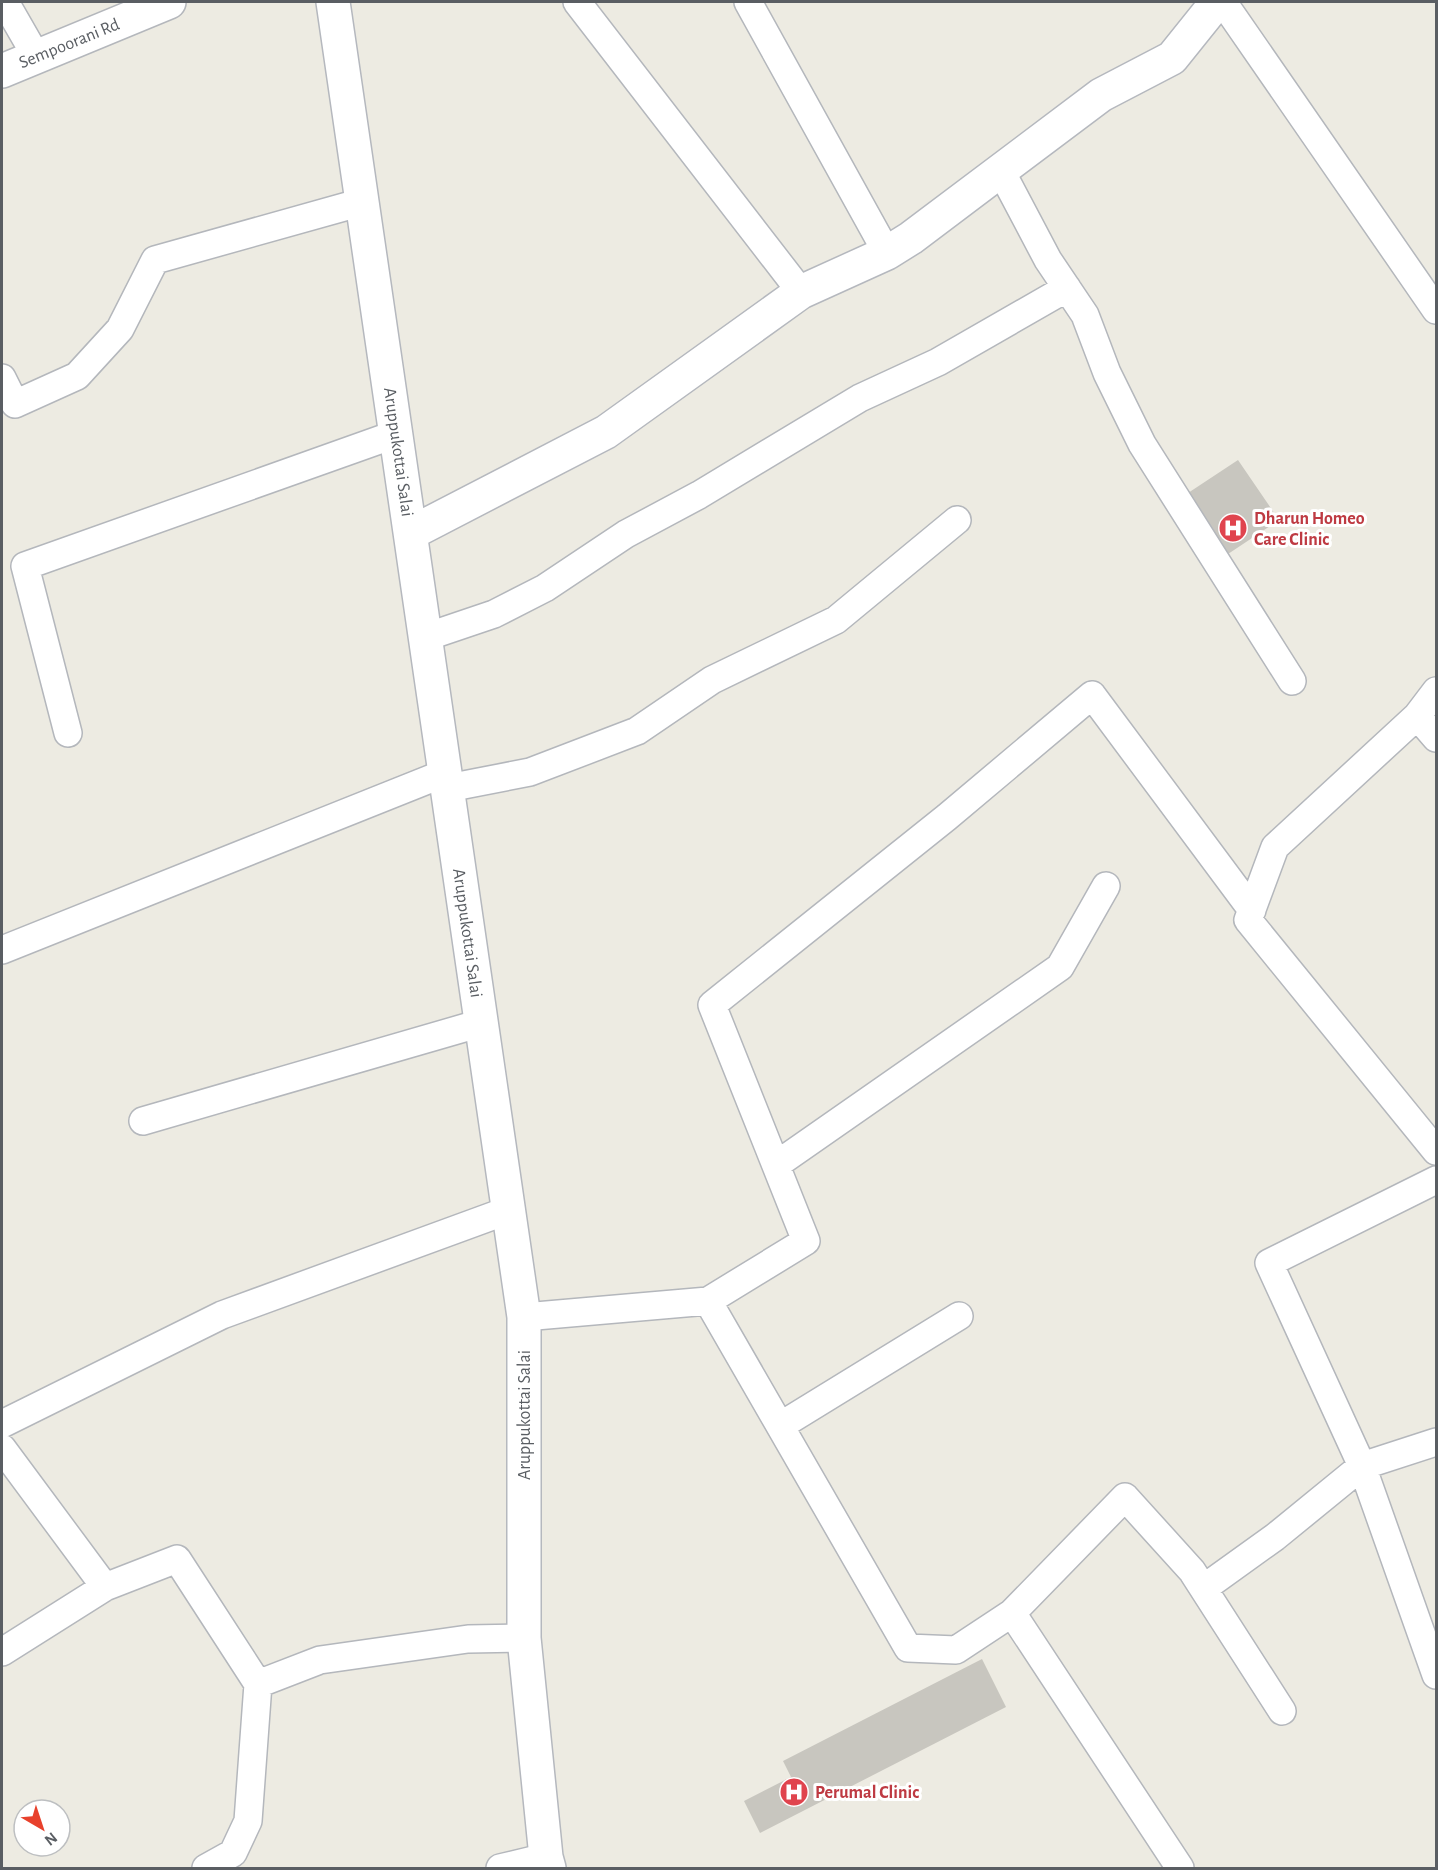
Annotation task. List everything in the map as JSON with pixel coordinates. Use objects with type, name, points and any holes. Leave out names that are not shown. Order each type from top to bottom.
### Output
[{"type":"main road","name":"Sempoorani Rd","points":[[2,70],[169,2]]},
{"type":"main road","name":"Aruppukottai Salai","points":[[333,2],[524,1317],[524,1638],[547,1863]]},
{"type":"main road","points":[[411,533],[606,432],[801,292],[887,253],[911,238],[1101,95],[1172,58],[1217,2]]},
{"type":"street","points":[[5,2],[36,56]]},
{"type":"street","points":[[577,2],[801,292]]},
{"type":"street","points":[[748,2],[887,253]]},
{"type":"street","points":[[1223,2],[1437,310]]},
{"type":"street","points":[[1002,171],[1048,260],[1085,315],[1107,373],[1142,444],[1292,681]]},
{"type":"street","points":[[2,378],[15,404],[77,376],[120,328],[155,260],[362,202]]},
{"type":"street","points":[[426,637],[494,614],[545,588],[626,534],[746,467],[860,398],[938,362],[1066,288]]},
{"type":"street","points":[[68,733],[25,566],[396,434]]},
{"type":"street","points":[[2,950],[446,781],[530,772],[637,731],[712,680],[836,620],[957,520]]},
{"type":"street","points":[[1437,691],[1417,716],[1275,847],[1248,920],[1437,1151]]},
{"type":"street","points":[[524,1317],[708,1301],[806,1241],[712,1005],[938,824],[1092,695],[1252,910]]},
{"type":"street","points":[[1417,716],[1437,738]]},
{"type":"street","points":[[776,1165],[1060,967],[1106,886]]},
{"type":"street","points":[[143,1121],[481,1023]]},
{"type":"street","points":[[1435,1670],[1362,1466],[1269,1263],[1437,1180]]},
{"type":"street","points":[[2,1424],[222,1315],[508,1210]]},
{"type":"street","points":[[708,1301],[908,1648],[956,1650],[1012,1613],[1125,1497],[1192,1571],[1282,1711]]},
{"type":"street","points":[[780,1426],[959,1316]]},
{"type":"street","points":[[1204,1588],[1275,1537],[1362,1466],[1437,1442]]},
{"type":"street","points":[[2,1448],[105,1587]]},
{"type":"street","points":[[2,1652],[105,1587],[177,1559],[258,1684],[248,1821],[233,1853],[206,1869]]},
{"type":"street","points":[[1012,1613],[1180,1869]]},
{"type":"street","points":[[258,1684],[320,1660],[468,1639],[524,1638]]},
{"type":"street","points":[[500,1869],[547,1863]]},
{"type":"building","points":[[1238,460],[1279,520],[1225,556],[1185,495]]},
{"type":"building","points":[[982,1659],[1006,1707],[760,1833],[744,1801],[791,1777],[783,1761]]},
{"type":"place","name":"Dharun Homeo Care Clinic","points":[[1233,528]]},
{"type":"place","name":"Perumal Clinic","points":[[794,1792]]}]
